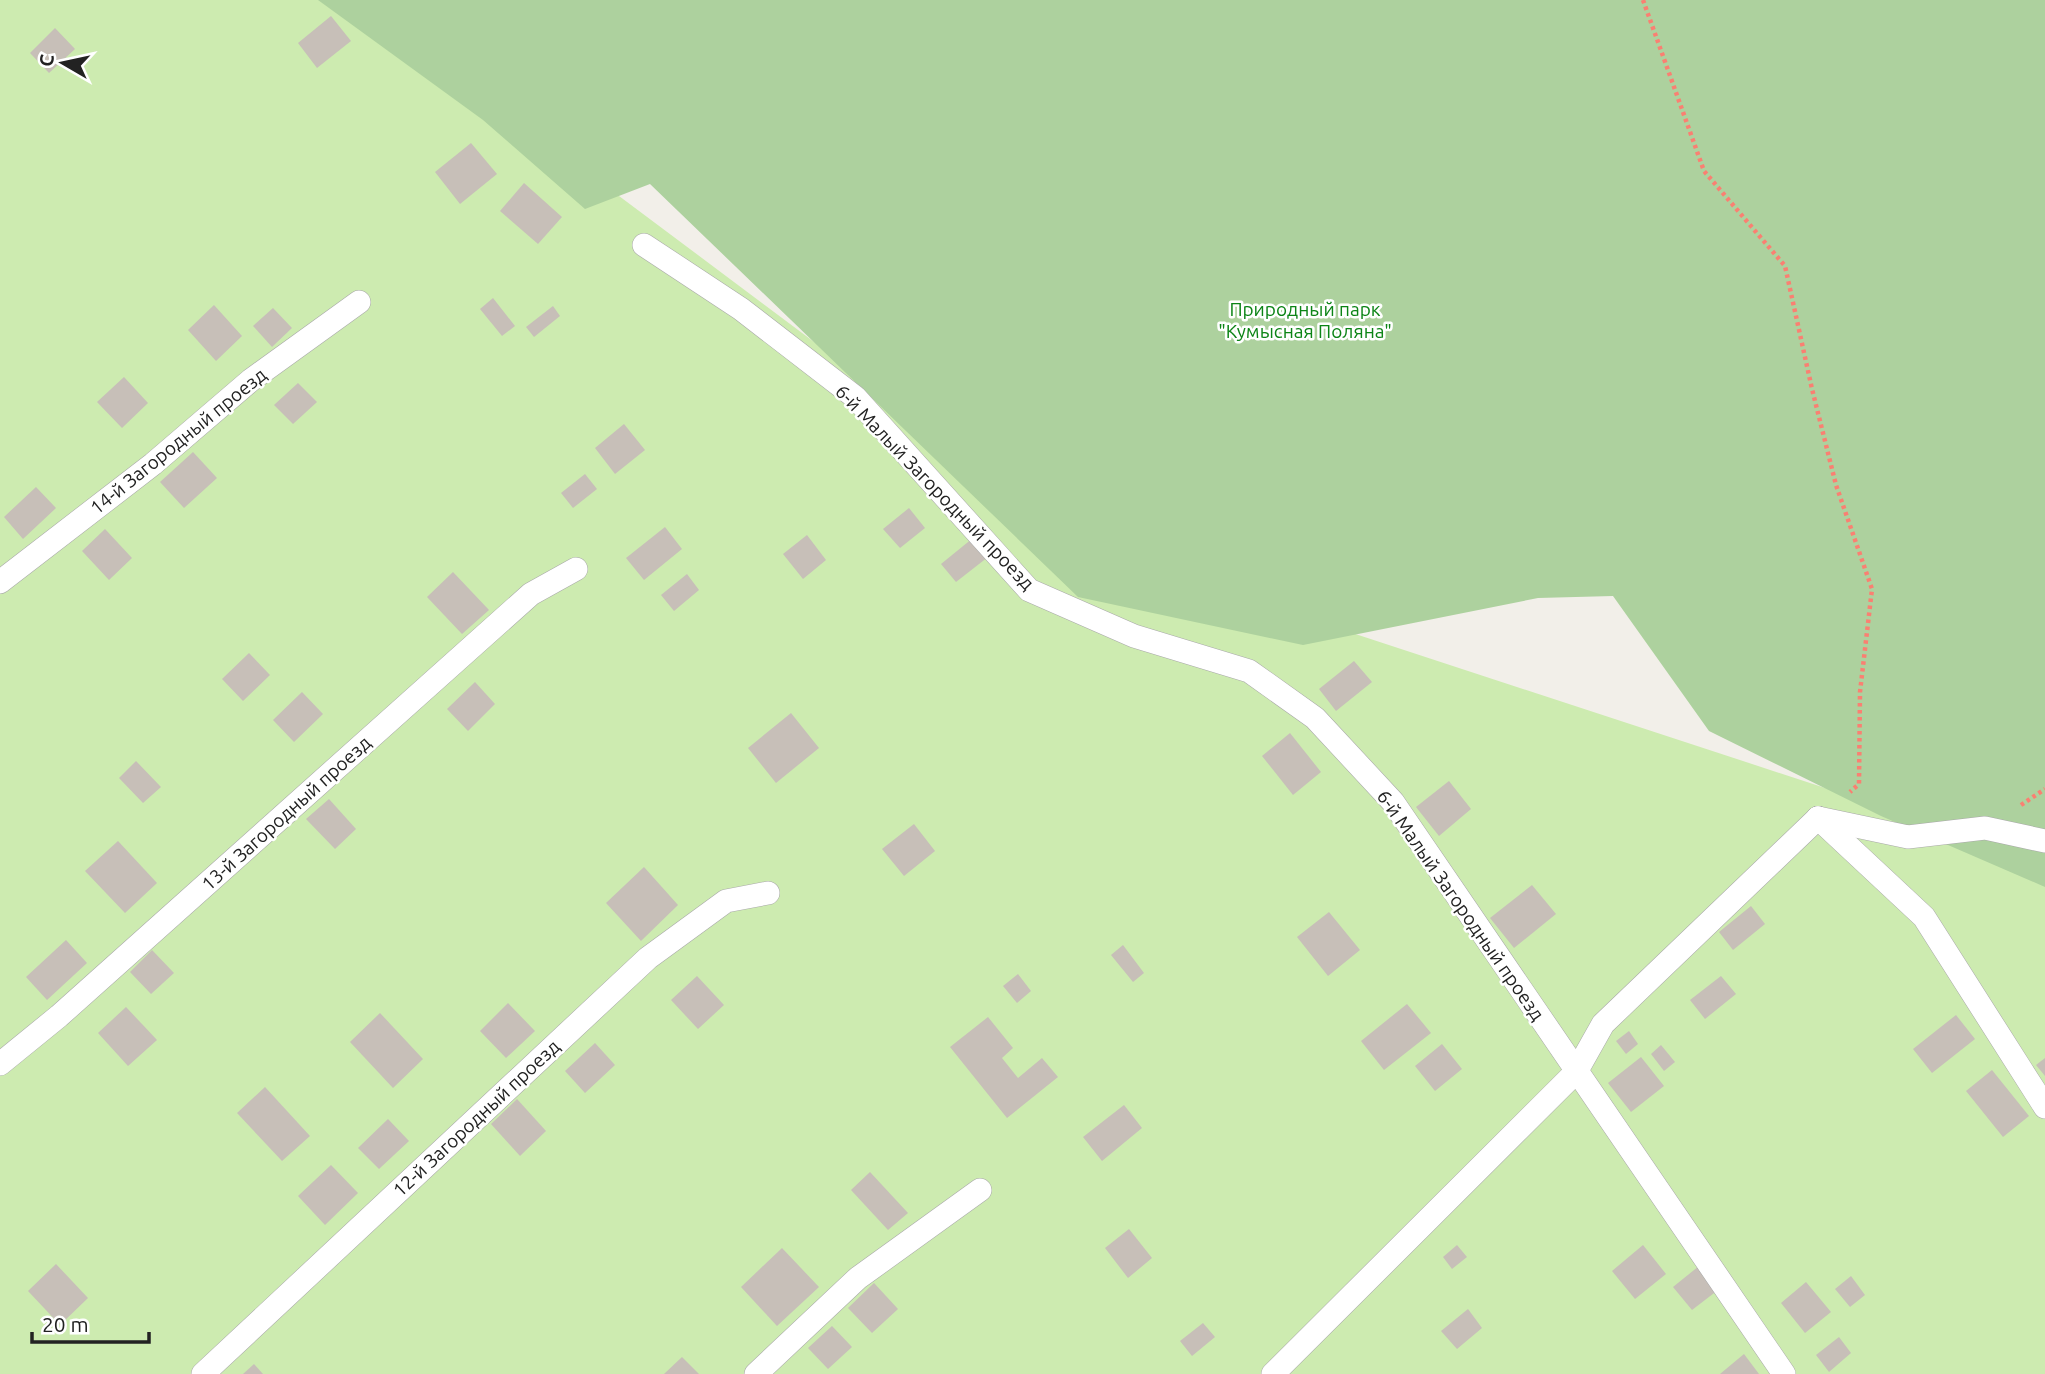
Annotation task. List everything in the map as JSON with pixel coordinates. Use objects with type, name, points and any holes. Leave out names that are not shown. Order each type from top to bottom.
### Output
[{"type":"lane","name":"6-й Малый Загородный проезд","points":[[644,245],[741,309],[855,397],[1028,590],[1134,636],[1249,671],[1315,718],[1393,802],[1784,1374]]},
{"type":"lane","name":"14-й Загородный проезд","points":[[0,582],[153,464],[251,380],[359,302]]},
{"type":"lane","name":"13-й Загородный проезд","points":[[0,1064],[59,1016],[531,594],[576,569]]},
{"type":"lane","points":[[1818,818],[1908,837],[1985,828],[2045,841]]},
{"type":"lane","points":[[1273,1374],[1576,1072],[1603,1024],[1818,818]]},
{"type":"lane","points":[[1818,818],[1924,917],[2045,1107]]},
{"type":"lane","name":"12-й Загородный проезд","points":[[203,1374],[648,958],[726,901],[768,893]]},
{"type":"lane","points":[[756,1374],[858,1279],[980,1190]]},
{"type":"path","points":[[1643,0],[1704,171],[1785,266],[1836,485],[1872,589],[1860,692],[1859,784],[1818,818]]},
{"type":"green space","points":[[0,0],[357,0],[1087,546],[2045,860],[2045,1374],[0,1374]]},
{"type":"green space","name":"Природный парк \"Кумысная Поляна\"","points":[[318,0],[2045,0],[2045,887],[1881,816],[1709,731],[1613,596],[1538,598],[1303,645],[1078,597],[650,184],[585,209],[483,120]]},
{"type":"building","points":[[331,16],[351,41],[317,68],[298,43]]},
{"type":"building","points":[[55,28],[75,49],[49,73],[30,53]]},
{"type":"building","points":[[471,143],[497,174],[460,204],[435,172]]},
{"type":"building","points":[[524,183],[562,217],[538,244],[500,211]]},
{"type":"building","points":[[493,298],[515,326],[502,336],[480,309]]},
{"type":"building","points":[[214,305],[242,336],[216,361],[188,330]]},
{"type":"building","points":[[553,306],[560,316],[534,337],[526,327]]},
{"type":"building","points":[[273,308],[292,328],[272,347],[253,326]]},
{"type":"building","points":[[124,377],[148,403],[122,428],[97,402]]},
{"type":"building","points":[[298,383],[317,402],[293,424],[274,405]]},
{"type":"building","points":[[624,424],[645,450],[615,474],[595,448]]},
{"type":"building","points":[[193,452],[217,478],[184,508],[160,482]]},
{"type":"building","points":[[585,474],[597,489],[573,508],[561,493]]},
{"type":"building","points":[[36,487],[56,508],[23,539],[4,517]]},
{"type":"building","points":[[909,508],[925,528],[900,548],[883,529]]},
{"type":"building","points":[[665,527],[682,549],[644,580],[626,558]]},
{"type":"building","points":[[105,529],[132,558],[109,580],[82,551]]},
{"type":"building","points":[[807,535],[826,560],[803,579],[783,554]]},
{"type":"building","points":[[973,538],[988,557],[956,582],[941,564]]},
{"type":"building","points":[[453,572],[489,610],[462,634],[427,597]]},
{"type":"building","points":[[687,574],[699,590],[674,611],[661,595]]},
{"type":"building","points":[[249,653],[270,675],[243,701],[222,679]]},
{"type":"building","points":[[1354,661],[1372,682],[1336,711],[1319,689]]},
{"type":"building","points":[[475,682],[495,704],[468,731],[447,709]]},
{"type":"building","points":[[302,692],[323,714],[294,742],[273,720]]},
{"type":"building","points":[[791,713],[819,748],[776,783],[748,748]]},
{"type":"building","points":[[1290,733],[1321,772],[1293,795],[1262,756]]},
{"type":"building","points":[[136,761],[161,787],[143,803],[119,778]]},
{"type":"building","points":[[1449,781],[1471,809],[1439,836],[1416,807]]},
{"type":"building","points":[[329,799],[356,829],[335,849],[306,819]]},
{"type":"building","points":[[914,824],[935,851],[904,876],[882,849]]},
{"type":"building","points":[[118,841],[157,883],[125,913],[85,871]]},
{"type":"building","points":[[644,867],[678,905],[641,941],[606,903]]},
{"type":"building","points":[[1532,885],[1556,914],[1514,948],[1490,918]]},
{"type":"building","points":[[1751,906],[1765,924],[1733,950],[1719,932]]},
{"type":"building","points":[[1329,912],[1360,950],[1328,976],[1297,937]]},
{"type":"building","points":[[66,940],[87,963],[47,1000],[26,977]]},
{"type":"building","points":[[1123,945],[1144,973],[1133,982],[1111,955]]},
{"type":"building","points":[[152,950],[174,973],[151,994],[130,972]]},
{"type":"building","points":[[1018,974],[1031,991],[1017,1003],[1003,986]]},
{"type":"building","points":[[697,976],[724,1005],[698,1029],[671,1000]]},
{"type":"building","points":[[1721,976],[1736,994],[1705,1019],[1690,1000]]},
{"type":"building","points":[[508,1003],[535,1031],[506,1058],[480,1031]]},
{"type":"building","points":[[1407,1004],[1431,1033],[1384,1070],[1361,1041]]},
{"type":"building","points":[[126,1007],[157,1040],[128,1066],[98,1033]]},
{"type":"building","points":[[380,1013],[423,1059],[393,1088],[350,1042]]},
{"type":"building","points":[[1956,1015],[1975,1039],[1932,1073],[1913,1049]]},
{"type":"building","points":[[988,1017],[1013,1048],[1002,1058],[1018,1078],[1042,1058],[1058,1077],[1007,1118],[950,1047]]},
{"type":"building","points":[[1629,1031],[1638,1044],[1626,1054],[1616,1041]]},
{"type":"building","points":[[595,1043],[615,1065],[585,1093],[565,1071]]},
{"type":"building","points":[[1442,1044],[1462,1069],[1435,1091],[1415,1066]]},
{"type":"building","points":[[1661,1045],[1675,1062],[1664,1071],[1651,1054]]},
{"type":"building","points":[[1641,1057],[1664,1086],[1631,1112],[1608,1083]]},
{"type":"building","points":[[2045,1058],[2045,1076],[2036,1065]]},
{"type":"building","points":[[1992,1070],[2029,1116],[2003,1137],[1966,1091]]},
{"type":"building","points":[[265,1087],[310,1136],[282,1161],[237,1113]]},
{"type":"building","points":[[517,1099],[546,1131],[520,1156],[491,1124]]},
{"type":"building","points":[[1124,1105],[1142,1128],[1102,1161],[1083,1137]]},
{"type":"building","points":[[388,1119],[409,1141],[379,1169],[358,1148]]},
{"type":"building","points":[[331,1165],[358,1193],[325,1225],[298,1196]]},
{"type":"building","points":[[870,1172],[908,1213],[888,1230],[851,1190]]},
{"type":"building","points":[[1129,1229],[1152,1258],[1128,1278],[1105,1248]]},
{"type":"building","points":[[1457,1245],[1467,1257],[1452,1269],[1443,1257]]},
{"type":"building","points":[[1643,1245],[1666,1274],[1635,1299],[1612,1271]]},
{"type":"building","points":[[782,1248],[819,1287],[777,1326],[741,1287]]},
{"type":"building","points":[[56,1264],[88,1298],[60,1325],[28,1291]]},
{"type":"building","points":[[1699,1266],[1718,1290],[1692,1310],[1673,1287]]},
{"type":"building","points":[[1851,1276],[1865,1295],[1850,1307],[1835,1289]]},
{"type":"building","points":[[1806,1282],[1831,1312],[1805,1333],[1781,1303]]},
{"type":"building","points":[[874,1283],[898,1309],[872,1333],[848,1308]]},
{"type":"building","points":[[1468,1309],[1482,1328],[1457,1349],[1441,1331]]},
{"type":"building","points":[[1203,1323],[1215,1337],[1192,1356],[1180,1341]]},
{"type":"building","points":[[832,1326],[852,1347],[828,1369],[808,1348]]},
{"type":"building","points":[[1839,1337],[1851,1353],[1829,1372],[1816,1355]]},
{"type":"building","points":[[1744,1354],[1759,1374],[1720,1374]]},
{"type":"building","points":[[682,1357],[699,1374],[664,1374]]},
{"type":"building","points":[[254,1364],[263,1374],[243,1374]]}]
